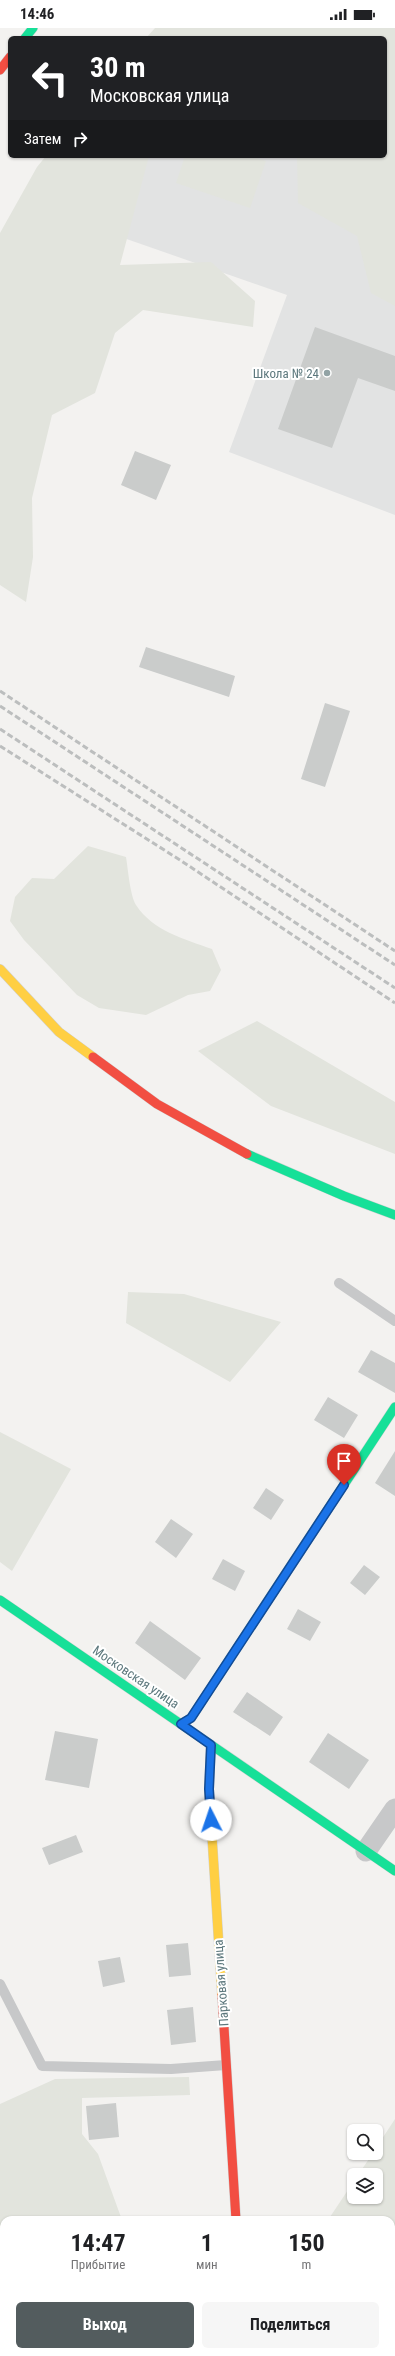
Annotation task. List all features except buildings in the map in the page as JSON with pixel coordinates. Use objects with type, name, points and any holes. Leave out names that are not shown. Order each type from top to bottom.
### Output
[{"type":"street","points":[[27,36],[33,28]]},
{"type":"street","points":[[0,70],[8,60]]},
{"type":"street","points":[[0,969],[59,1032],[157,1104],[250,1156],[344,1196],[395,1215]]},
{"type":"street","points":[[181,1724],[191,1718],[395,1407]]},
{"type":"street","name":"Московская улица","points":[[0,1600],[395,1871]]},
{"type":"street","name":"Парковая улица","points":[[211,1745],[209,1789],[236,2216]]},
{"type":"street","points":[[366,1851],[395,1808]]},
{"type":"lane","points":[[339,1283],[395,1321]]},
{"type":"lane","points":[[0,1984],[42,2066],[171,2069],[226,2065]]},
{"type":"shaded area","points":[[155,28],[395,28],[395,306],[371,293],[357,236],[298,203],[297,158],[387,158],[387,36],[148,36]]},
{"type":"shaded area","name":"Школа № 24","points":[[395,133],[395,515],[229,452],[287,295],[118,236],[147,158],[387,158],[387,151]]},
{"type":"shaded area","points":[[44,158],[148,158],[120,265],[211,262],[255,301],[253,327],[143,310],[115,333],[95,393],[52,415],[32,498],[33,557],[26,602],[0,585],[0,233],[37,167]]},
{"type":"shaded area","points":[[184,158],[257,158],[266,161],[250,208],[176,183]]},
{"type":"shaded area","points":[[88,846],[126,857],[134,901],[143,914],[151,921],[170,933],[212,949],[221,970],[210,991],[188,995],[146,1015],[99,1008],[77,995],[24,940],[10,921],[15,897],[32,878],[54,879]]},
{"type":"shaded area","points":[[257,1021],[395,1102],[395,1154],[271,1106],[198,1051]]},
{"type":"shaded area","points":[[128,1292],[184,1294],[281,1322],[230,1382],[126,1323]]},
{"type":"shaded area","points":[[0,1432],[71,1469],[12,1571],[0,1562]]},
{"type":"shaded area","points":[[189,2077],[190,2095],[82,2098],[82,2134],[98,2154],[121,2216],[0,2216],[0,2104],[55,2079]]},
{"type":"shaded area","points":[[395,2119],[395,2216],[331,2216],[347,2192],[347,2204],[383,2204],[383,2168],[363,2168],[368,2160],[383,2160],[383,2137]]},
{"type":"railway","points":[[0,691],[395,951]]},
{"type":"railway","points":[[0,706],[395,965]]},
{"type":"railway","points":[[0,729],[395,988]]},
{"type":"railway","points":[[0,746],[180,860],[395,1003]]},
{"type":"traffic: fast","points":[[27,36],[33,28]]},
{"type":"traffic: fast","points":[[247,1154],[344,1196],[395,1215]]},
{"type":"traffic: fast","points":[[181,1724],[191,1718],[395,1407]]},
{"type":"traffic: fast","points":[[0,1600],[395,1871]]},
{"type":"traffic: slow","points":[[0,969],[59,1032],[93,1057]]},
{"type":"traffic: slow","points":[[211,1745],[209,1789],[222,1995]]},
{"type":"traffic: jam","points":[[0,70],[8,60]]},
{"type":"traffic: jam","points":[[93,1057],[157,1104],[247,1154]]},
{"type":"traffic: jam","points":[[222,1995],[236,2216]]},
{"type":"place","name":"Школа № 24","points":[[327,373]]},
{"type":"route","points":[[211,1820],[209,1789],[211,1745],[181,1724],[191,1718],[344,1485]]}]
